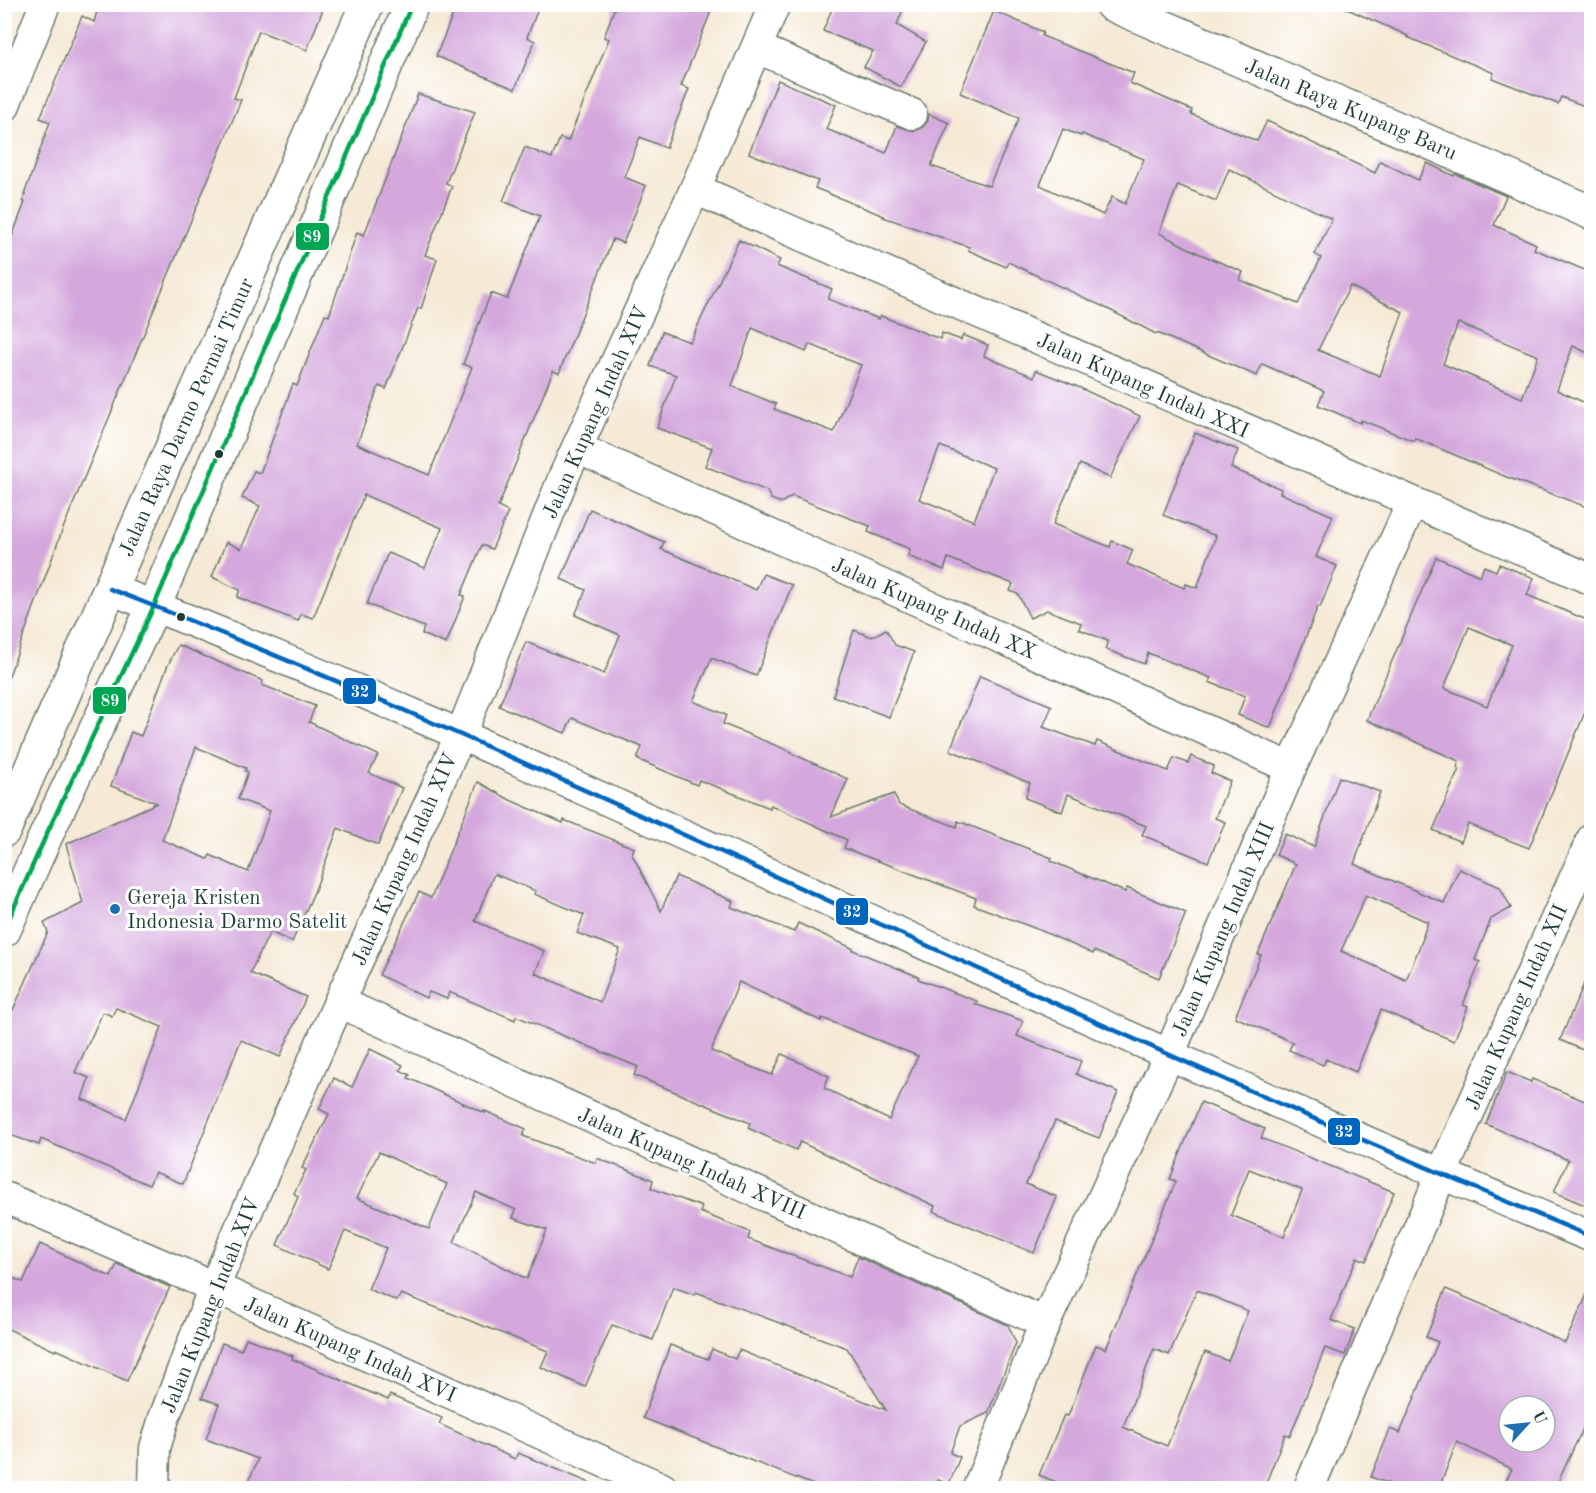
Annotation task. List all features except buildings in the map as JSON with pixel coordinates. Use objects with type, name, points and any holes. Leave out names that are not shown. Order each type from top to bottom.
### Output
[{"type":"main road","name":"Jalan Raya Darmo Permai Timur","points":[[8,822],[366,4]]},
{"type":"main road","name":"Jalan Raya Kupang Baru","points":[[1111,4],[1592,213]]},
{"type":"main road","name":"Jalan Raya Darmo Permai Timur","points":[[4,930],[154,606],[404,7]]},
{"type":"main road","points":[[8,822],[53,821]]},
{"type":"street","points":[[4,107],[45,4]]},
{"type":"street","name":"Jalan Kupang Indah XIV","points":[[154,1488],[155,1448],[214,1287],[339,1002],[461,734],[578,448],[695,189],[775,4]]},
{"type":"street","points":[[757,48],[912,114]]},
{"type":"street","name":"Jalan Kupang Indah XXI","points":[[695,189],[1592,580]]},
{"type":"street","name":"Jalan Kupang Indah XX","points":[[578,448],[1292,768]]},
{"type":"street","name":"Jalan Kupang Indah XIII","points":[[978,1488],[1045,1323],[1169,1055],[1292,768],[1412,503]]},
{"type":"street","points":[[110,589],[461,734],[1169,1055],[1441,1175],[1592,1237]]},
{"type":"street","name":"Jalan Kupang Indah XII","points":[[1310,1488],[1441,1175],[1592,839]]},
{"type":"street","name":"Jalan Kupang Indah XVIII","points":[[339,1002],[1045,1323]]},
{"type":"street","name":"Jalan Kupang Indah XVI","points":[[4,1197],[214,1287],[662,1488]]},
{"type":"transit line","name":"89","points":[[4,930],[154,606],[412,4]]},
{"type":"transit line","name":"32","points":[[110,589],[425,720],[1269,1099],[1592,1237]]},
{"type":"place","name":"Gereja Kristen Indonesia Darmo Satelit","points":[[115,909]]}]
